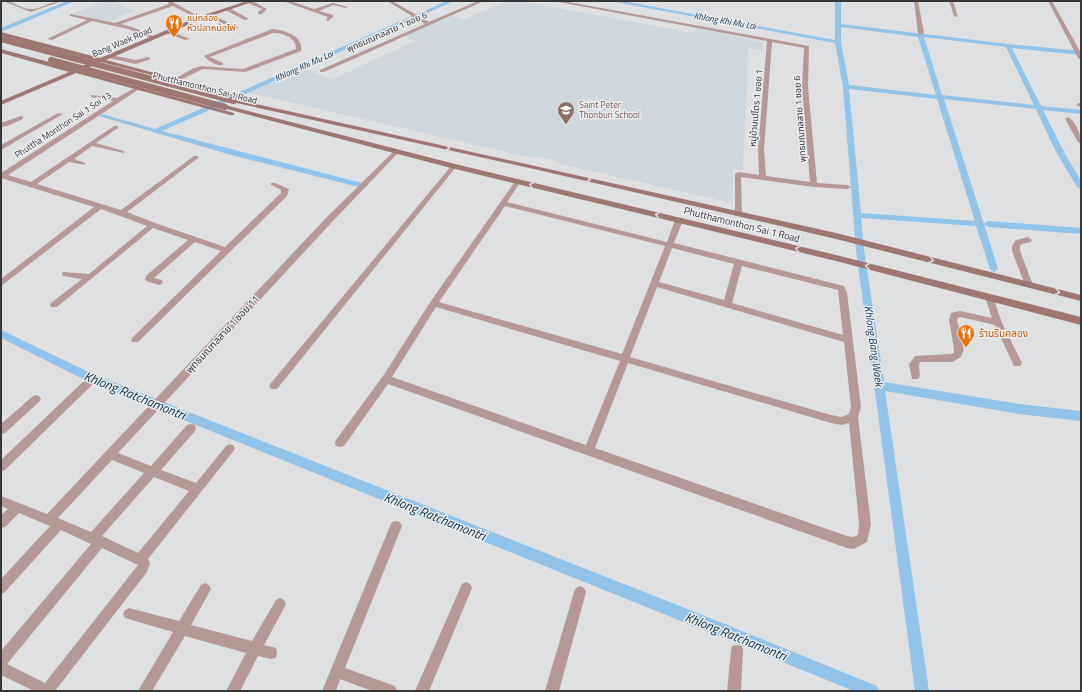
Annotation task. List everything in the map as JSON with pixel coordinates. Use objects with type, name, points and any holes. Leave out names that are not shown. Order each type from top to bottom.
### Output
[{"type":"main road","name":"Bang Waek Road","points":[[1,103],[124,52],[200,18],[251,1]]},
{"type":"main road","name":"Phutthamonthon Sai 1 Road","points":[[1,34],[216,92],[363,126],[409,139]]},
{"type":"main road","name":"Phutthamonthon Sai 1 Road","points":[[1,39],[234,101],[409,139],[836,236],[1081,298]]},
{"type":"main road","name":"Phutthamonthon Sai 1 Road","points":[[1,46],[347,142],[397,151],[836,258],[1081,321]]},
{"type":"main road","points":[[34,60],[58,64],[73,60],[72,56],[50,48]]},
{"type":"main road","name":"Phutthamonthon Sai 1 Road","points":[[1,51],[189,103],[225,109]]},
{"type":"main road","points":[[82,56],[100,56],[124,52]]},
{"type":"main road","points":[[51,82],[56,73],[55,66]]},
{"type":"main road","points":[[113,82],[98,74],[102,71],[115,68],[138,71]]},
{"type":"main road","points":[[51,82],[77,78],[98,78]]},
{"type":"street","points":[[5,1],[31,11],[60,1]]},
{"type":"street","points":[[11,3],[18,1]]},
{"type":"street","points":[[251,1],[265,9],[260,13]]},
{"type":"street","points":[[285,1],[331,16],[328,20]]},
{"type":"street","points":[[389,1],[428,24]]},
{"type":"street","name":"พุทธมณฑลสาย 1 ซอย 6","points":[[322,71],[482,1]]},
{"type":"street","name":"พุทธมณฑลสาย 1 ซอย 6","points":[[555,1],[807,47],[806,86],[817,185]]},
{"type":"street","points":[[916,1],[921,33]]},
{"type":"street","points":[[951,1],[956,16]]},
{"type":"street","points":[[1050,1],[1081,58]]},
{"type":"street","points":[[115,25],[171,2],[200,18]]},
{"type":"street","points":[[312,11],[331,4],[346,7]]},
{"type":"street","points":[[227,9],[247,18]]},
{"type":"street","points":[[72,15],[130,28],[154,38]]},
{"type":"street","points":[[210,15],[236,28]]},
{"type":"street","points":[[50,39],[90,20]]},
{"type":"street","points":[[174,81],[194,70],[203,67],[245,71],[299,50],[300,48],[297,40],[274,30],[210,55],[207,57],[209,59]]},
{"type":"street","points":[[168,32],[187,39]]},
{"type":"street","name":"หมู่บ้านเปโตร 1 ซอย 1","points":[[763,177],[761,150],[770,40]]},
{"type":"street","points":[[110,57],[136,62],[148,59]]},
{"type":"street","points":[[167,79],[209,59],[221,64]]},
{"type":"street","name":"Phuttha Monthon Sai 1 Soi 13","points":[[1,175],[100,106],[117,100],[136,89]]},
{"type":"street","points":[[93,96],[117,100]]},
{"type":"street","points":[[100,106],[108,98]]},
{"type":"street","points":[[1,148],[60,114]]},
{"type":"street","points":[[1,125],[5,125],[21,118]]},
{"type":"street","points":[[1068,119],[1081,142]]},
{"type":"street","points":[[32,184],[116,127]]},
{"type":"street","points":[[92,144],[122,152]]},
{"type":"street","name":"พุทธมณฑลสาย 1 ซอย 11","points":[[1,588],[110,455],[329,220],[397,151]]},
{"type":"street","points":[[122,213],[196,157]]},
{"type":"street","points":[[69,160],[82,164]]},
{"type":"street","points":[[274,386],[454,166]]},
{"type":"street","points":[[738,214],[738,174],[817,185],[847,187]]},
{"type":"street","points":[[1,175],[122,213],[193,240],[226,250]]},
{"type":"street","points":[[340,442],[386,380],[434,302],[518,181]]},
{"type":"street","points":[[135,340],[284,194],[285,189],[273,184]]},
{"type":"street","points":[[817,185],[823,194]]},
{"type":"street","points":[[386,380],[847,542],[854,543],[863,538],[865,524],[853,417],[856,407],[849,340],[843,293],[841,288],[834,285],[503,203]]},
{"type":"street","points":[[1,283],[100,206]]},
{"type":"street","points":[[589,451],[679,220]]},
{"type":"street","points":[[54,305],[152,225]]},
{"type":"street","points":[[159,282],[149,279],[193,240]]},
{"type":"street","points":[[1028,240],[1019,242],[1016,246],[1016,251],[1029,285]]},
{"type":"street","points":[[727,305],[738,262]]},
{"type":"street","points":[[66,274],[86,277],[91,276]]},
{"type":"street","points":[[654,283],[849,340]]},
{"type":"street","points":[[989,297],[998,323],[1017,363]]},
{"type":"street","points":[[434,302],[831,419],[842,421],[853,417]]},
{"type":"street","points":[[915,376],[914,364],[918,359],[952,358],[958,355],[959,349],[952,320],[954,315],[960,314],[998,323]]},
{"type":"street","points":[[1,467],[91,380]]},
{"type":"street","points":[[1,430],[36,398]]},
{"type":"street","points":[[1,661],[152,471],[191,428]]},
{"type":"street","points":[[140,560],[230,449]]},
{"type":"street","points":[[110,455],[198,489]]},
{"type":"street","points":[[1,501],[97,540],[144,563],[143,568],[48,691],[1,668]]},
{"type":"street","points":[[1,523],[17,507]]},
{"type":"street","points":[[329,691],[396,526]]},
{"type":"street","points":[[422,691],[466,588]]},
{"type":"street","points":[[145,691],[205,589]]},
{"type":"street","points":[[552,691],[580,592]]},
{"type":"street","points":[[233,691],[280,604]]},
{"type":"street","points":[[129,614],[272,653]]},
{"type":"street","points":[[734,691],[738,651]]},
{"type":"street","points":[[338,672],[390,691]]},
{"type":"shaded area","points":[[104,1],[114,1],[134,11],[105,23],[71,14]]},
{"type":"shaded area","name":"Saint Peter Thonburi School","points":[[507,1],[520,1],[693,33],[697,28],[762,42],[762,50],[748,48],[743,170],[733,169],[732,203],[561,164],[557,161],[539,157],[533,158],[245,92],[302,67],[331,80],[415,41],[405,36],[453,16],[463,20]]},
{"type":"waterway","points":[[1,30],[72,1]]},
{"type":"waterway","name":"Khlong Khi Mu Lai","points":[[156,131],[451,1]]},
{"type":"waterway","name":"Khlong Khi Mu Lai","points":[[613,1],[838,42]]},
{"type":"waterway","name":"Khlong Bang Waek","points":[[838,1],[838,25]]},
{"type":"waterway","points":[[838,25],[920,35]]},
{"type":"waterway","name":"Khlong Bang Waek","points":[[838,25],[838,42]]},
{"type":"waterway","points":[[920,35],[1008,46]]},
{"type":"waterway","points":[[920,35],[940,97]]},
{"type":"waterway","name":"Khlong Bang Waek","points":[[838,42],[846,87]]},
{"type":"waterway","points":[[1008,46],[1081,53]]},
{"type":"waterway","points":[[1008,46],[1038,107]]},
{"type":"waterway","points":[[846,87],[940,97]]},
{"type":"waterway","name":"Khlong Bang Waek","points":[[846,87],[860,250],[922,691]]},
{"type":"waterway","points":[[940,97],[1038,107]]},
{"type":"waterway","points":[[940,97],[980,224]]},
{"type":"waterway","points":[[1038,107],[1081,112]]},
{"type":"waterway","points":[[1038,107],[1059,150],[1081,187]]},
{"type":"waterway","points":[[102,116],[234,153],[359,185]]},
{"type":"waterway","points":[[858,215],[980,224]]},
{"type":"waterway","points":[[980,224],[994,269]]},
{"type":"waterway","points":[[988,224],[1081,231]]},
{"type":"waterway","name":"Khlong Ratchamontri","points":[[1,334],[91,378],[872,691]]},
{"type":"waterway","points":[[880,386],[1019,409],[1081,416]]},
{"type":"place","name":"แม่กลอง หัวปลาหม้อไฟ","points":[[174,38]]},
{"type":"place","name":"Saint Peter Thonburi School","points":[[566,125]]},
{"type":"place","name":"ร้านริมคลอง","points":[[966,348]]}]
